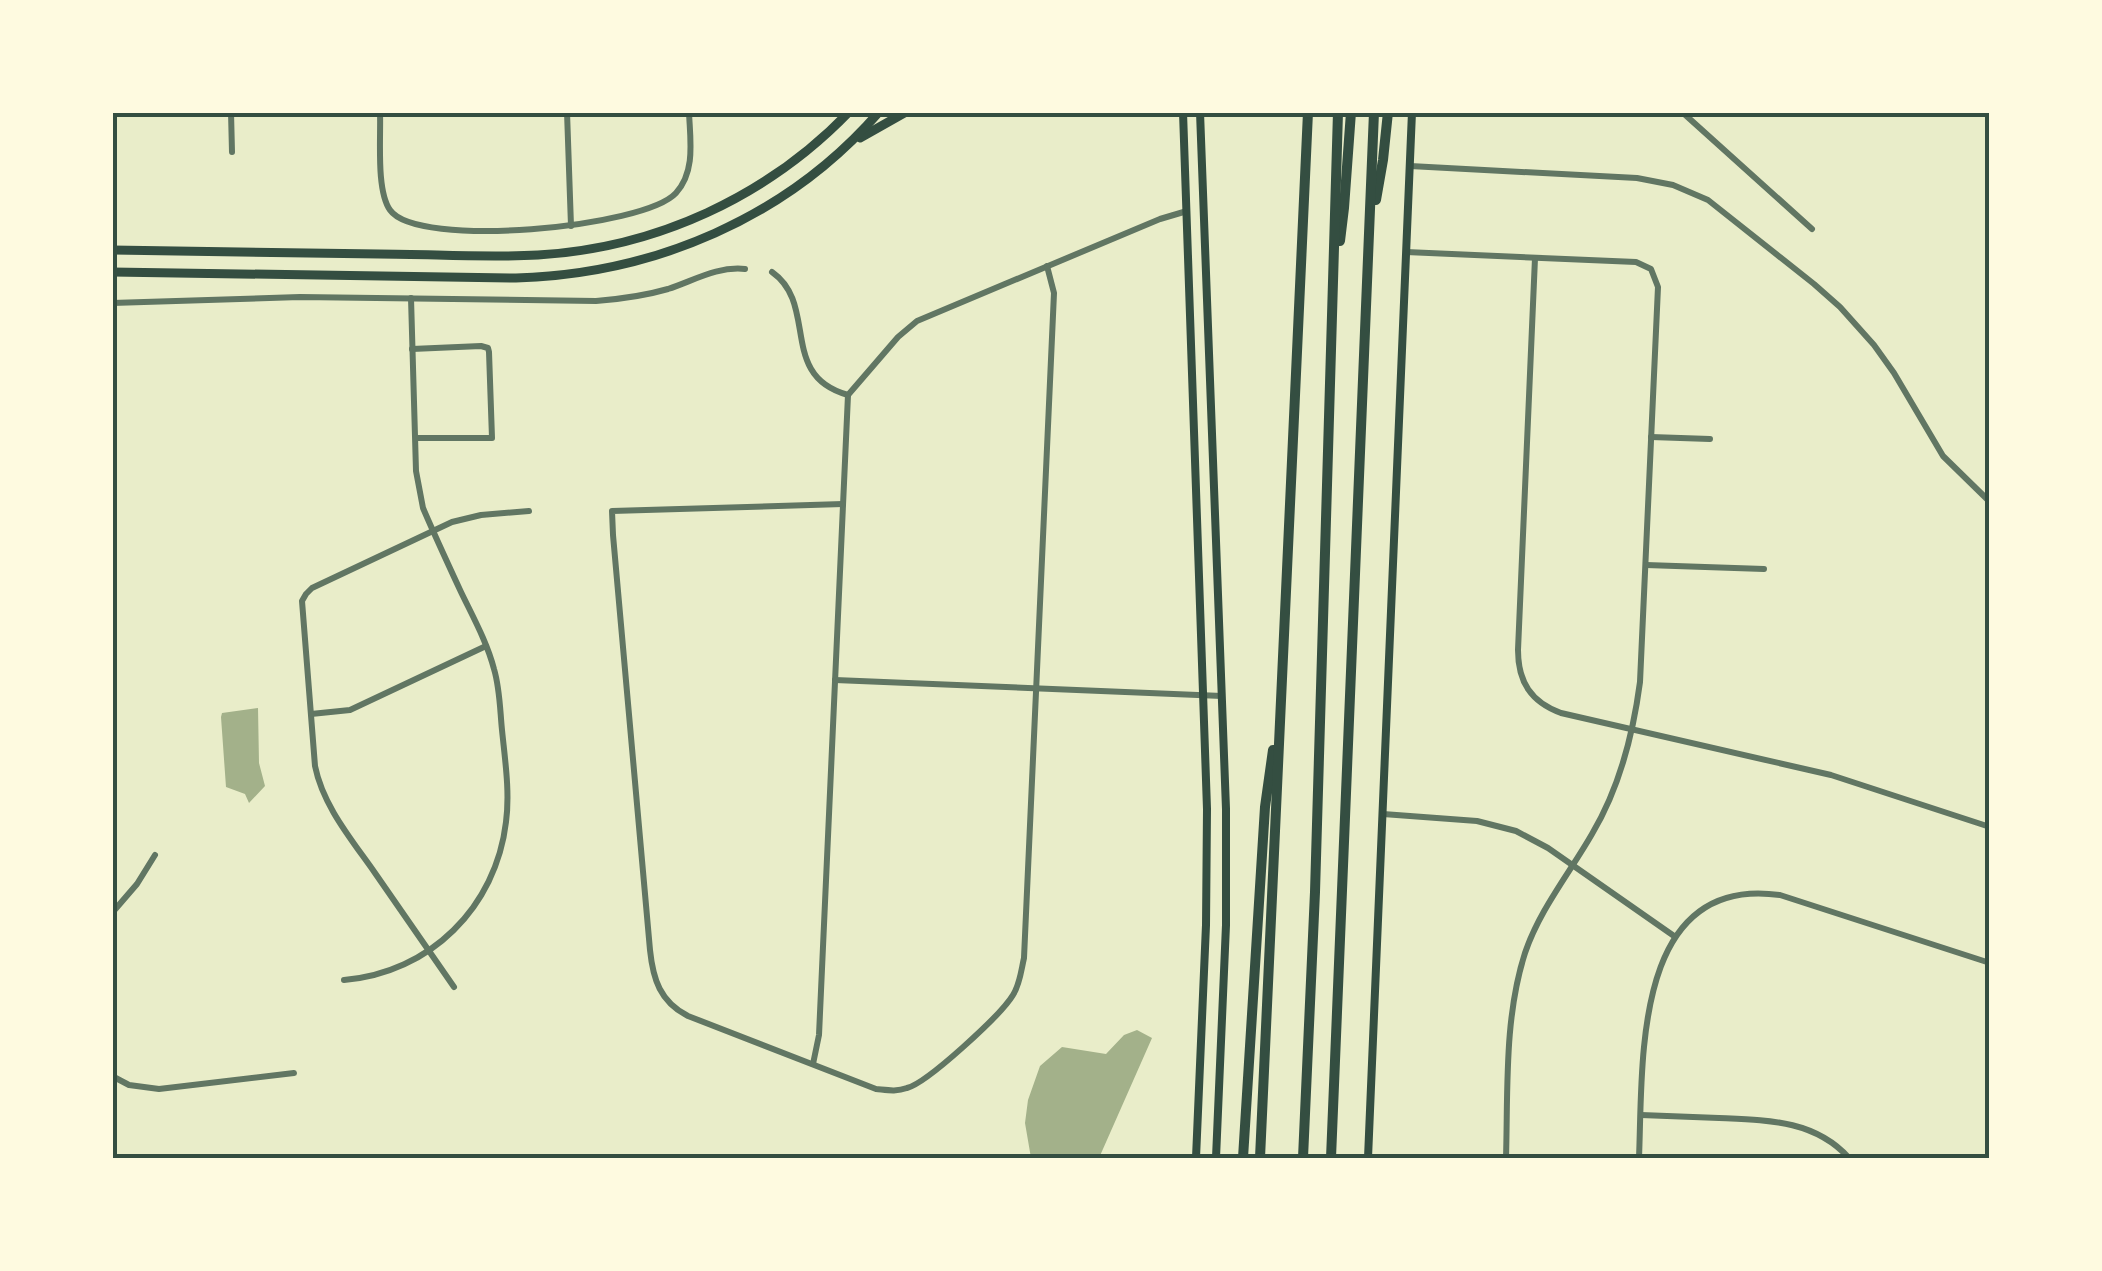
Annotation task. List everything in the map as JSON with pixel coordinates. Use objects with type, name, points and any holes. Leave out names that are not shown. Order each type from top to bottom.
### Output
[{"type":"highway","points":[[1260,1158],[1308,112]]},
{"type":"highway","points":[[1302,1158],[1338,112]]},
{"type":"highway","points":[[1333,282],[1344,208],[1351,112]]},
{"type":"highway","points":[[1331,1158],[1374,112]]},
{"type":"highway","points":[[1369,241],[1384,160],[1388,112]]},
{"type":"highway","points":[[1243,1158],[1265,807],[1282,694]]},
{"type":"main road","points":[[112,250],[506,256],[588,250],[682,224],[727,203],[796,159],[849,112]]},
{"type":"main road","points":[[112,272],[516,278],[598,270],[664,254],[740,222],[798,186],[849,144],[879,112]]},
{"type":"main road","points":[[849,144],[906,112]]},
{"type":"main road","points":[[1184,112],[1207,868],[1196,1158]]},
{"type":"main road","points":[[1200,112],[1227,868],[1216,1158]]},
{"type":"main road","points":[[1368,1158],[1412,112]]},
{"type":"street","points":[[232,112],[232,152]]},
{"type":"street","points":[[380,112],[384,199],[401,220],[436,229],[526,230],[604,221],[668,200],[678,192],[690,168],[689,112]]},
{"type":"street","points":[[566,112],[571,226]]},
{"type":"street","points":[[1682,112],[1812,228]]},
{"type":"street","points":[[1410,166],[1638,178],[1673,185],[1708,200],[1814,284],[1852,320],[1894,374],[1943,456],[1990,502]]},
{"type":"street","points":[[813,1064],[819,1035],[848,394],[917,321],[1187,211]]},
{"type":"street","points":[[1406,252],[1636,262],[1654,273],[1658,286],[1640,682],[1632,730],[1612,795],[1537,923],[1524,955],[1511,1031],[1506,1158]]},
{"type":"street","points":[[1536,258],[1519,670],[1530,694],[1549,709],[1831,775],[1990,827]]},
{"type":"street","points":[[843,504],[612,511],[655,982],[678,1012],[876,1089],[891,1091],[922,1080],[988,1024],[1011,998],[1024,958],[1054,294],[1047,266]]},
{"type":"street","points":[[112,303],[281,297],[616,300],[660,291],[725,268],[745,269]]},
{"type":"street","points":[[772,272],[785,282],[794,299],[801,345],[814,374],[830,390],[848,394]]},
{"type":"street","points":[[344,980],[370,978],[412,961],[458,926],[495,868],[507,820],[496,679],[486,646],[419,492],[410,298]]},
{"type":"street","points":[[412,348],[481,346],[488,348],[490,369],[492,438],[416,438]]},
{"type":"street","points":[[1651,437],[1710,439]]},
{"type":"street","points":[[454,988],[326,799],[315,766],[302,602],[312,588],[452,522],[529,511]]},
{"type":"street","points":[[1646,565],[1764,570]]},
{"type":"street","points":[[310,714],[350,710],[486,646]]},
{"type":"street","points":[[835,680],[1222,696]]},
{"type":"street","points":[[1383,814],[1495,824],[1535,840],[1674,936]]},
{"type":"street","points":[[112,913],[155,855]]},
{"type":"street","points":[[1640,1158],[1650,1002],[1674,936],[1710,905],[1737,895],[1766,893],[1793,898],[1990,963]]},
{"type":"street","points":[[112,1076],[128,1085],[159,1089],[294,1073]]},
{"type":"street","points":[[1641,1115],[1793,1124],[1830,1140],[1849,1158]]},
{"type":"shaded area","points":[[258,708],[259,763],[265,786],[249,803],[245,794],[226,787],[221,717],[222,713]]},
{"type":"shaded area","points":[[1137,1030],[1152,1038],[1099,1158],[1031,1158],[1025,1123],[1040,1066],[1062,1047],[1106,1054],[1124,1035]]}]
